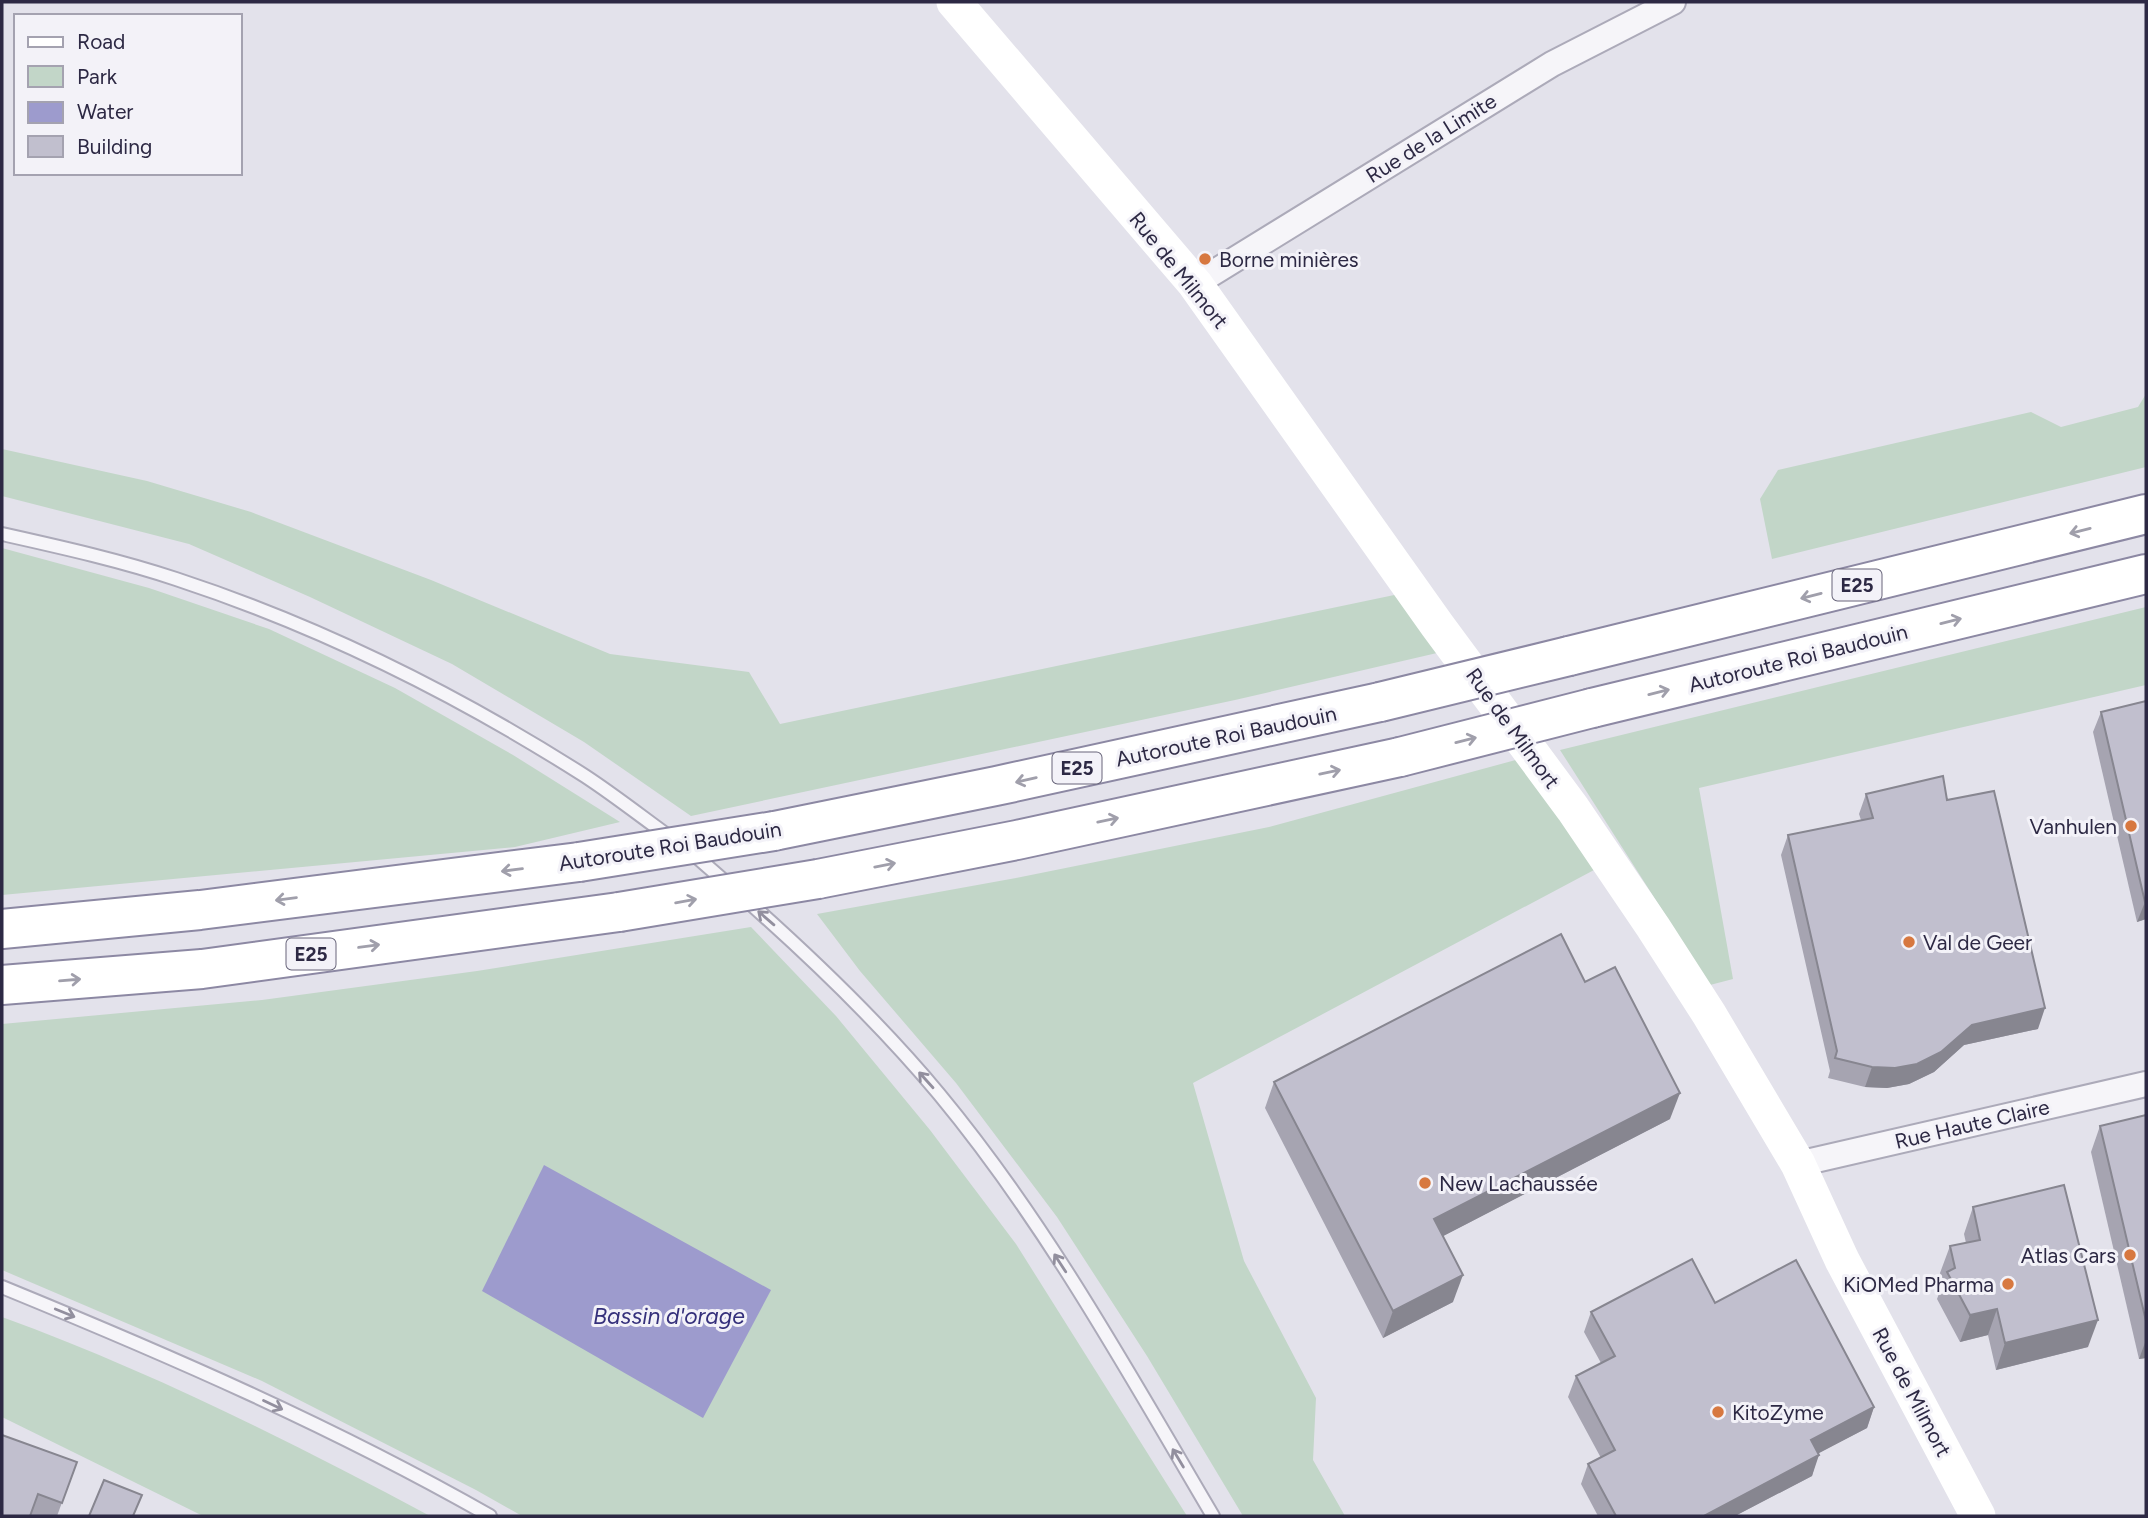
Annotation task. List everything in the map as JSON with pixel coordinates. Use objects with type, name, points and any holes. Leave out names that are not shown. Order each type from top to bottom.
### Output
[{"type":"highway","name":"Autoroute Roi Baudouin","points":[[2,929],[200,910],[579,862],[774,831],[996,786],[1380,702],[2146,514]]},
{"type":"highway","name":"Autoroute Roi Baudouin","points":[[2,985],[202,969],[619,912],[818,879],[1031,837],[1400,757],[2146,574]]},
{"type":"street","name":"Rue de Milmort","points":[[954,2],[1195,284],[1437,625],[1573,809],[1702,1003],[1798,1164],[1842,1260],[1978,1516]]},
{"type":"street","name":"Rue de la Limite","points":[[1195,284],[1552,64],[1673,2]]},
{"type":"street","name":"Rue Haute Claire","points":[[1798,1164],[2146,1084]]},
{"type":"lane","points":[[2,534],[69,549],[175,579],[262,610],[361,652],[465,706],[585,777],[691,852],[786,935],[855,1002],[939,1094],[1017,1198],[1090,1310],[1213,1516]]},
{"type":"lane","points":[[2,1287],[301,1418],[490,1516]]},
{"type":"green space","points":[[2146,394],[2146,467],[1772,559],[1760,499],[1778,470],[2031,412],[2061,427],[2138,407]]},
{"type":"green space","points":[[2,449],[147,481],[251,512],[431,580],[610,654],[749,672],[780,724],[1399,594],[1437,653],[1235,700],[691,816],[584,742],[452,664],[310,597],[189,544],[2,496]]},
{"type":"green space","points":[[2,548],[149,588],[269,629],[395,688],[513,755],[620,822],[515,847],[2,895]]},
{"type":"green space","points":[[2146,607],[2146,685],[1699,788],[1733,979],[1710,985],[1560,750]]},
{"type":"green space","points":[[1523,758],[1594,870],[1193,1083],[1244,1261],[1316,1398],[1313,1460],[1345,1516],[1243,1516],[1147,1356],[1057,1217],[956,1083],[860,971],[817,914],[1016,878],[1269,827]]},
{"type":"green space","points":[[751,927],[836,1016],[930,1130],[1016,1244],[1187,1516],[522,1516],[262,1381],[2,1270],[2,1024],[262,1000],[477,971]]},
{"type":"green space","points":[[2,1317],[112,1360],[220,1409],[430,1516],[203,1516],[2,1417]]},
{"type":"water","name":"Bassin d'orage","points":[[544,1165],[771,1290],[703,1418],[482,1291]]},
{"type":"building","name":"Vanhulen","points":[[2146,701],[2146,901],[2145,902],[2101,712]]},
{"type":"building","name":"Val de Geer","points":[[1943,776],[1947,800],[1994,791],[2045,1008],[1972,1025],[1941,1052],[1917,1064],[1895,1068],[1872,1067],[1835,1058],[1837,1051],[1788,835],[1873,818],[1866,794]]},
{"type":"building","name":"New Lachaussée","points":[[1561,934],[1585,982],[1615,967],[1680,1093],[1434,1219],[1463,1275],[1393,1311],[1274,1082]]},
{"type":"building","points":[[2146,1115],[2146,1321],[2100,1126]]},
{"type":"building","name":"KiOMed Pharma","points":[[2064,1185],[2098,1320],[2005,1343],[1997,1309],[1970,1315],[1947,1272],[1955,1268],[1950,1246],[1980,1240],[1973,1207]]},
{"type":"building","name":"KitoZyme","points":[[1692,1259],[1715,1303],[1796,1260],[1874,1407],[1811,1440],[1819,1455],[1704,1516],[1616,1516],[1588,1464],[1615,1450],[1576,1376],[1615,1356],[1591,1312]]},
{"type":"building","points":[[2,1435],[77,1462],[62,1503],[38,1494],[30,1516],[2,1516]]},
{"type":"building","points":[[104,1480],[142,1495],[133,1516],[89,1516]]},
{"type":"place","name":"Borne minières","points":[[1205,259]]},
{"type":"place","name":"Vanhulen","points":[[2131,826]]},
{"type":"place","name":"Val de Geer","points":[[1909,942]]},
{"type":"place","name":"New Lachaussée","points":[[1425,1183]]},
{"type":"place","name":"Atlas Cars","points":[[2130,1255]]},
{"type":"place","name":"KiOMed Pharma","points":[[2008,1284]]},
{"type":"place","name":"KitoZyme","points":[[1718,1412]]}]
